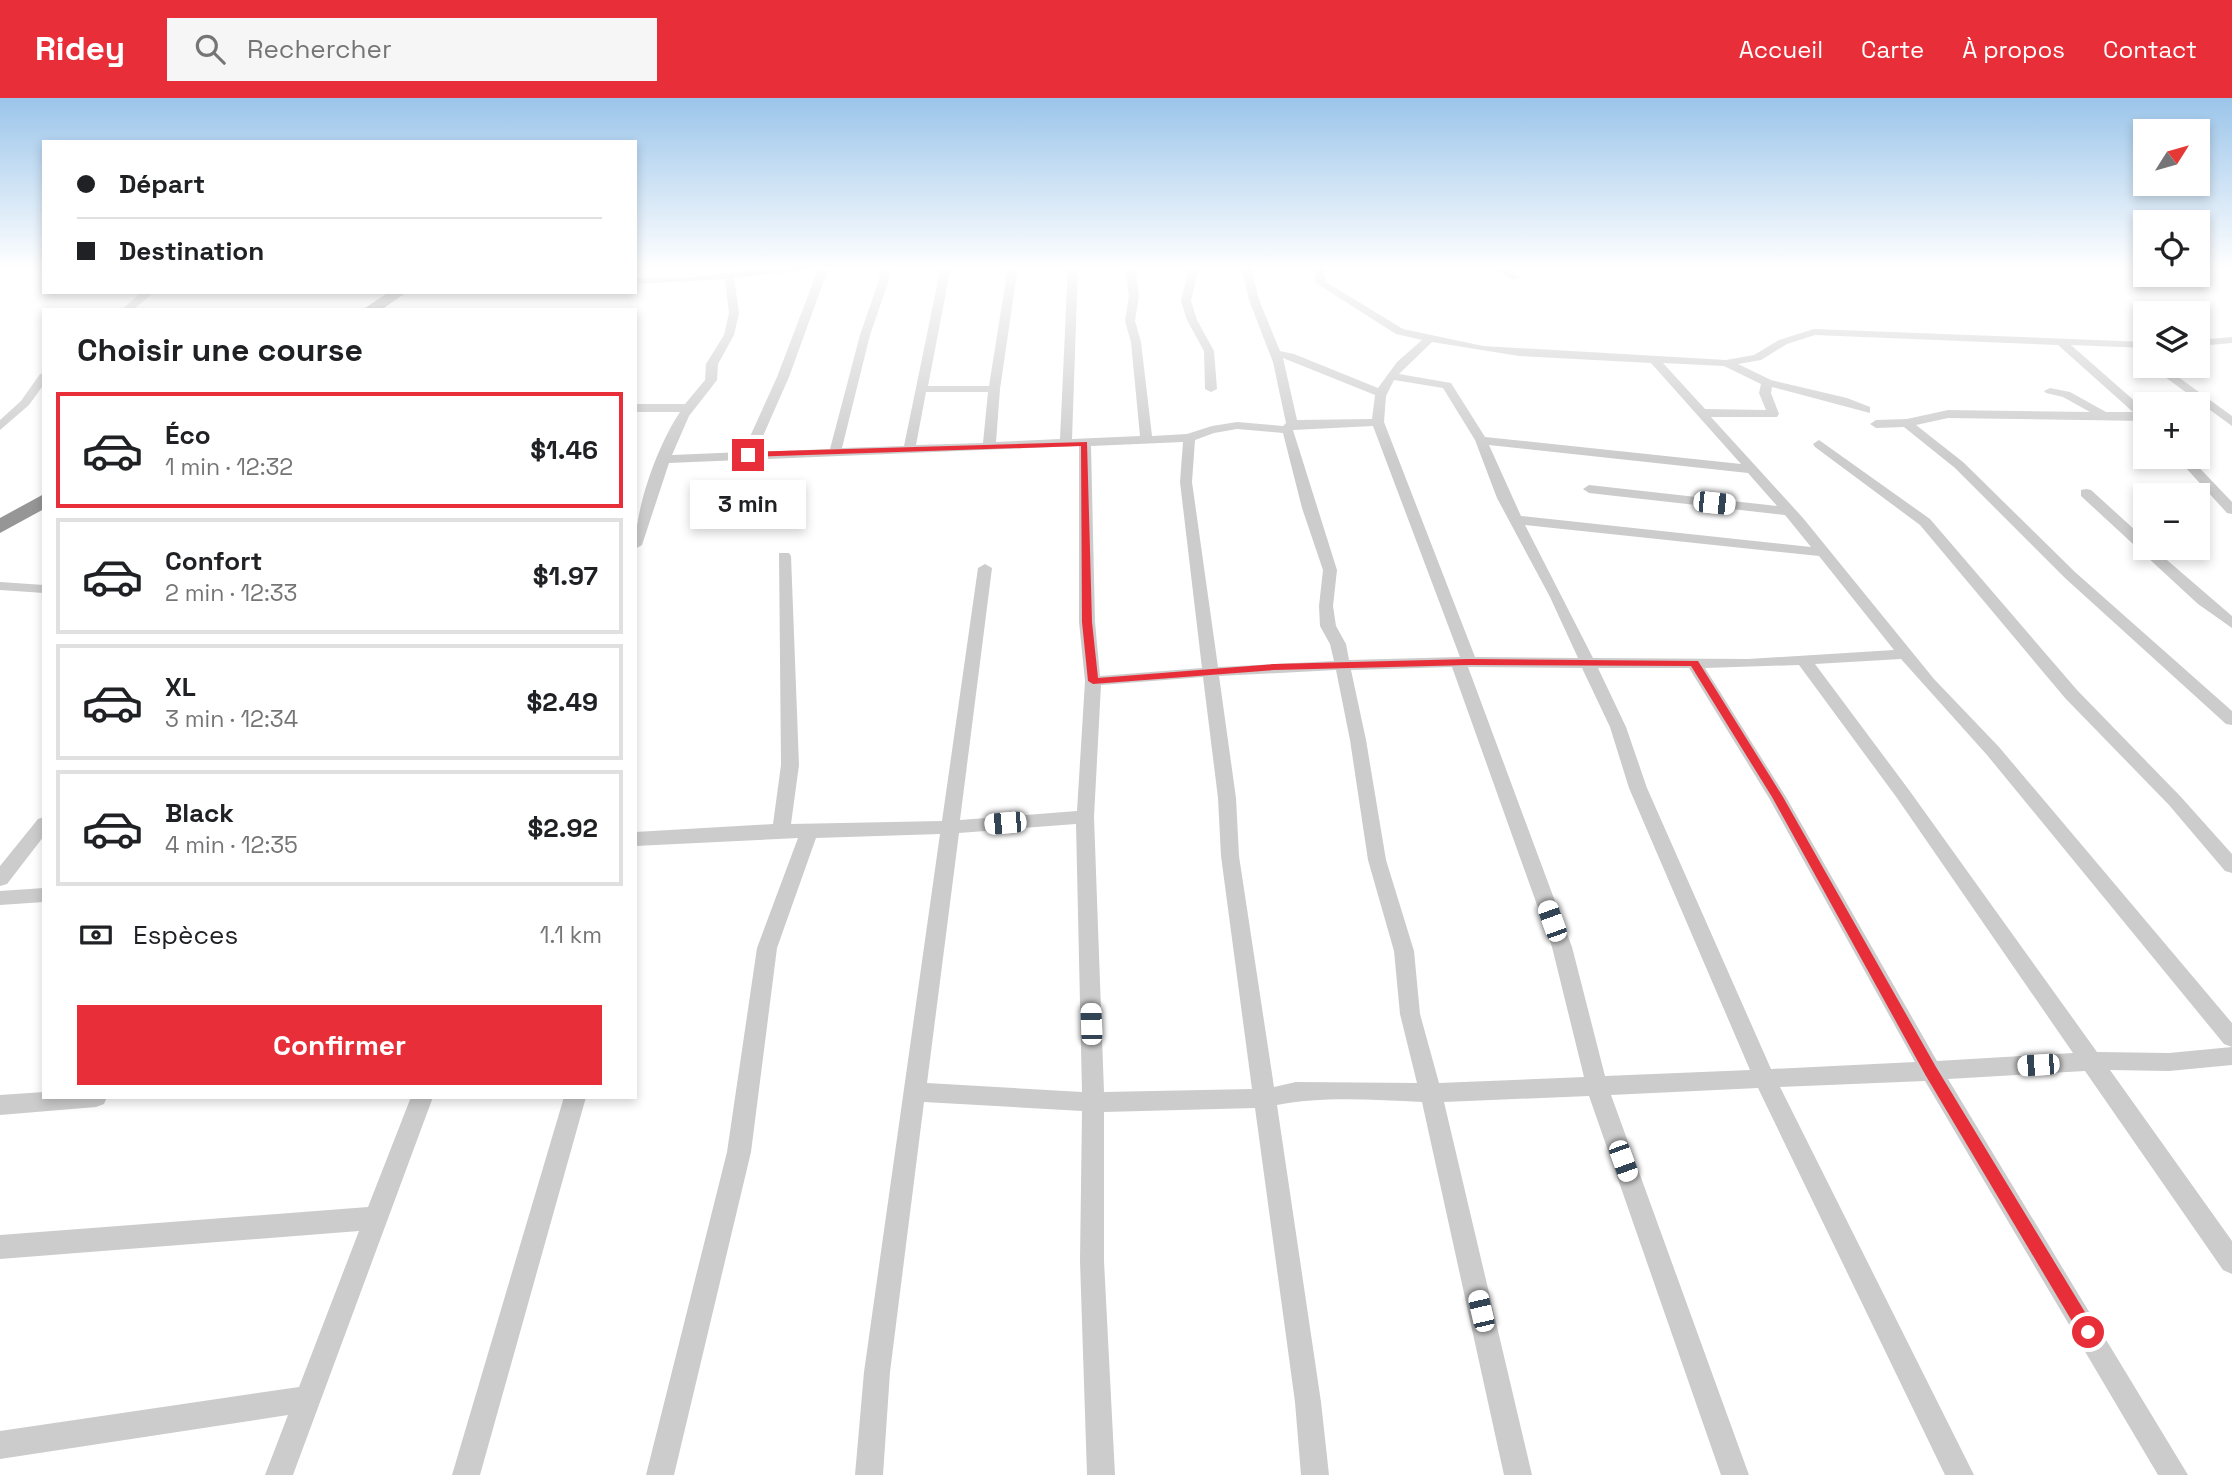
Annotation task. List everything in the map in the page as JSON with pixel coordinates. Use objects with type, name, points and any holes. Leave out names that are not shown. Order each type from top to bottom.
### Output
[{"type":"highway","points":[[0,527],[42,501]]},
{"type":"street","points":[[637,539],[672,435],[711,380],[712,364],[730,330]]},
{"type":"street","points":[[748,455],[800,330]]},
{"type":"street","points":[[835,452],[867,330]]},
{"type":"street","points":[[909,450],[933,330]]},
{"type":"street","points":[[989,447],[1003,330]]},
{"type":"street","points":[[1066,445],[1070,330]]},
{"type":"street","points":[[1133,330],[1146,439]]},
{"type":"street","points":[[1198,330],[1209,351],[1211,389]]},
{"type":"street","points":[[1266,330],[1276,354],[1289,427],[1330,570],[1326,606],[1328,626],[1338,644],[1358,740],[1377,860],[1404,951],[1410,1014],[1432,1093],[1518,1475]]},
{"type":"street","points":[[1396,330],[1518,353],[1726,363],[1757,358],[1783,342],[1814,332],[2133,346]]},
{"type":"street","points":[[1430,338],[1406,359],[1379,393],[1378,422],[1562,947],[1597,1087],[1735,1475]]},
{"type":"street","points":[[2210,342],[2232,340]]},
{"type":"street","points":[[2061,342],[2133,407]]},
{"type":"street","points":[[1276,354],[1290,356],[1346,382],[1379,393]]},
{"type":"street","points":[[1655,361],[1704,414],[1823,552],[1905,653],[1993,751],[2232,1038]]},
{"type":"street","points":[[1726,363],[1767,383],[1843,400],[1866,410]]},
{"type":"street","points":[[1393,376],[1447,385],[1481,440],[1516,520],[1557,597],[1618,727],[1638,788],[1765,1079],[1960,1475]]},
{"type":"street","points":[[2172,378],[2232,422]]},
{"type":"street","points":[[0,426],[25,403],[42,379]]},
{"type":"street","points":[[1704,414],[1773,414],[1765,393],[1767,383]]},
{"type":"street","points":[[921,389],[994,389]]},
{"type":"street","points":[[2050,391],[2066,394],[2104,415]]},
{"type":"street","points":[[637,408],[689,408]]},
{"type":"street","points":[[1876,424],[1907,423],[1948,414],[2133,416]]},
{"type":"street","points":[[664,459],[1066,445],[1189,438],[1206,429],[1224,426],[1289,427],[1378,422]]},
{"type":"street","points":[[1907,423],[1959,465],[2070,575],[2232,720]]},
{"type":"street","points":[[1189,438],[1186,482],[1227,798],[1230,856],[1308,1402],[1315,1475]]},
{"type":"street","points":[[1481,440],[1748,468]]},
{"type":"street","points":[[1085,443],[1087,622],[1093,681],[1085,817],[1093,1102],[1092,1261],[1101,1475]]},
{"type":"street","points":[[1819,444],[1925,522],[2071,694],[2175,800],[2232,866]]},
{"type":"street","points":[[2193,469],[2232,510]]},
{"type":"street","points":[[1590,489],[1788,511]]},
{"type":"street","points":[[2086,493],[2145,549],[2232,623]]},
{"type":"street","points":[[1516,520],[1823,552]]},
{"type":"street","points":[[781,830],[790,765],[784,556]]},
{"type":"street","points":[[869,1475],[877,1372],[985,568]]},
{"type":"street","points":[[0,586],[42,589]]},
{"type":"street","points":[[1093,681],[1274,667],[1463,662],[1804,661],[1905,653]]},
{"type":"street","points":[[1804,661],[1903,794],[2232,1262]]},
{"type":"street","points":[[1694,663],[1777,797],[1931,1071],[2174,1475]]},
{"type":"street","points":[[637,839],[781,830],[809,832],[952,827],[1085,817]]},
{"type":"street","points":[[0,878],[42,826]]},
{"type":"street","points":[[660,1475],[739,1152],[767,948],[809,832]]},
{"type":"street","points":[[0,898],[42,895]]},
{"type":"street","points":[[914,1092],[1093,1102],[1265,1098],[1296,1092],[1432,1093],[1597,1087],[2091,1061],[2169,1062],[2232,1056]]},
{"type":"street","points":[[0,1105],[72,1099]]},
{"type":"street","points":[[279,1475],[421,1099]]},
{"type":"street","points":[[466,1475],[574,1099]]},
{"type":"street","points":[[0,1247],[377,1218]]},
{"type":"street","points":[[0,1445],[308,1399]]},
{"type":"route","points":[[748,455],[1085,443],[1087,622],[1093,681],[1274,667],[1469,662],[1694,663],[1777,797],[1931,1071],[2088,1332]]}]
